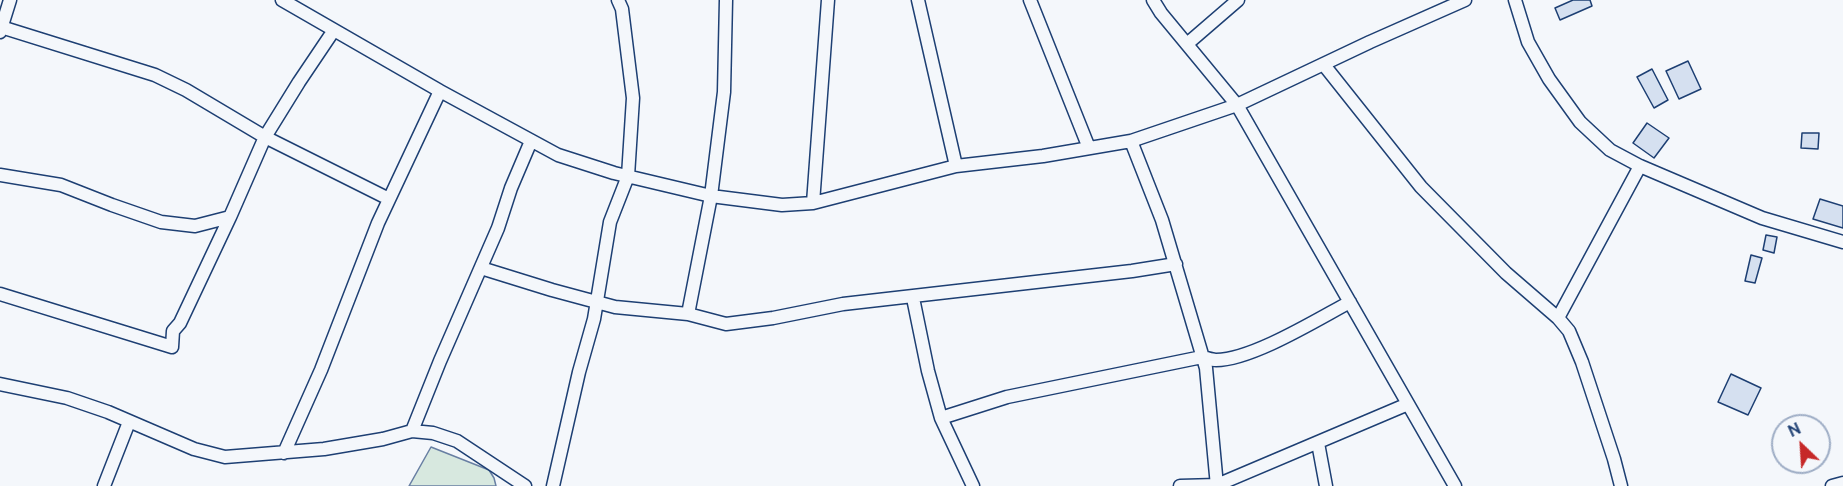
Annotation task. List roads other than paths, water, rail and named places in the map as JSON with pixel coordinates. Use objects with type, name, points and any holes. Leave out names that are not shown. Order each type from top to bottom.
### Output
[{"type":"street","points":[[10,0],[1,30],[155,75],[186,90],[265,137],[389,199]]},
{"type":"street","points":[[282,0],[440,91],[558,155],[628,176],[711,196],[782,205],[813,203],[956,166],[1043,156],[1131,141],[1237,105],[1465,0]]},
{"type":"street","points":[[553,486],[579,372],[594,319],[610,222],[628,176],[633,98],[622,9],[618,0]]},
{"type":"street","points":[[688,314],[711,196],[724,92],[726,0]]},
{"type":"street","points":[[813,203],[828,0]]},
{"type":"street","points":[[918,0],[956,166]]},
{"type":"street","points":[[1030,0],[1089,148]]},
{"type":"street","points":[[1153,0],[1161,13],[1237,105],[1455,486]]},
{"type":"street","points":[[1187,44],[1238,0]]},
{"type":"street","points":[[1515,0],[1528,42],[1549,79],[1580,122],[1610,150],[1640,166],[1762,218],[1843,242]]},
{"type":"street","points":[[0,294],[172,347],[173,331],[180,323],[265,137],[334,30]]},
{"type":"street","points":[[1324,65],[1421,187],[1506,273],[1558,318],[1569,332],[1582,362],[1621,486]]},
{"type":"street","points":[[284,453],[321,370],[378,223],[440,91]]},
{"type":"street","points":[[412,431],[498,228],[511,188],[531,141]]},
{"type":"street","points":[[1131,141],[1162,220],[1202,357],[1208,385],[1217,486]]},
{"type":"street","points":[[1558,318],[1640,166]]},
{"type":"street","points":[[0,175],[61,184],[161,222],[195,226],[230,217]]},
{"type":"street","points":[[481,268],[615,307],[688,314],[726,324],[773,318],[843,304],[913,298],[1176,264]]},
{"type":"street","points":[[913,298],[928,371],[941,418],[973,486]]},
{"type":"street","points":[[941,418],[1007,397],[1202,357],[1217,360],[1228,358],[1274,343],[1350,302]]},
{"type":"street","points":[[0,384],[67,398],[108,412],[194,449],[225,457],[324,449],[383,439],[412,431],[433,433],[458,441],[525,486]]},
{"type":"street","points":[[1180,486],[1217,486],[1408,404]]},
{"type":"street","points":[[104,486],[129,422]]},
{"type":"street","points":[[1318,443],[1326,486]]},
{"type":"street","points":[[1832,486],[1843,483]]}]
